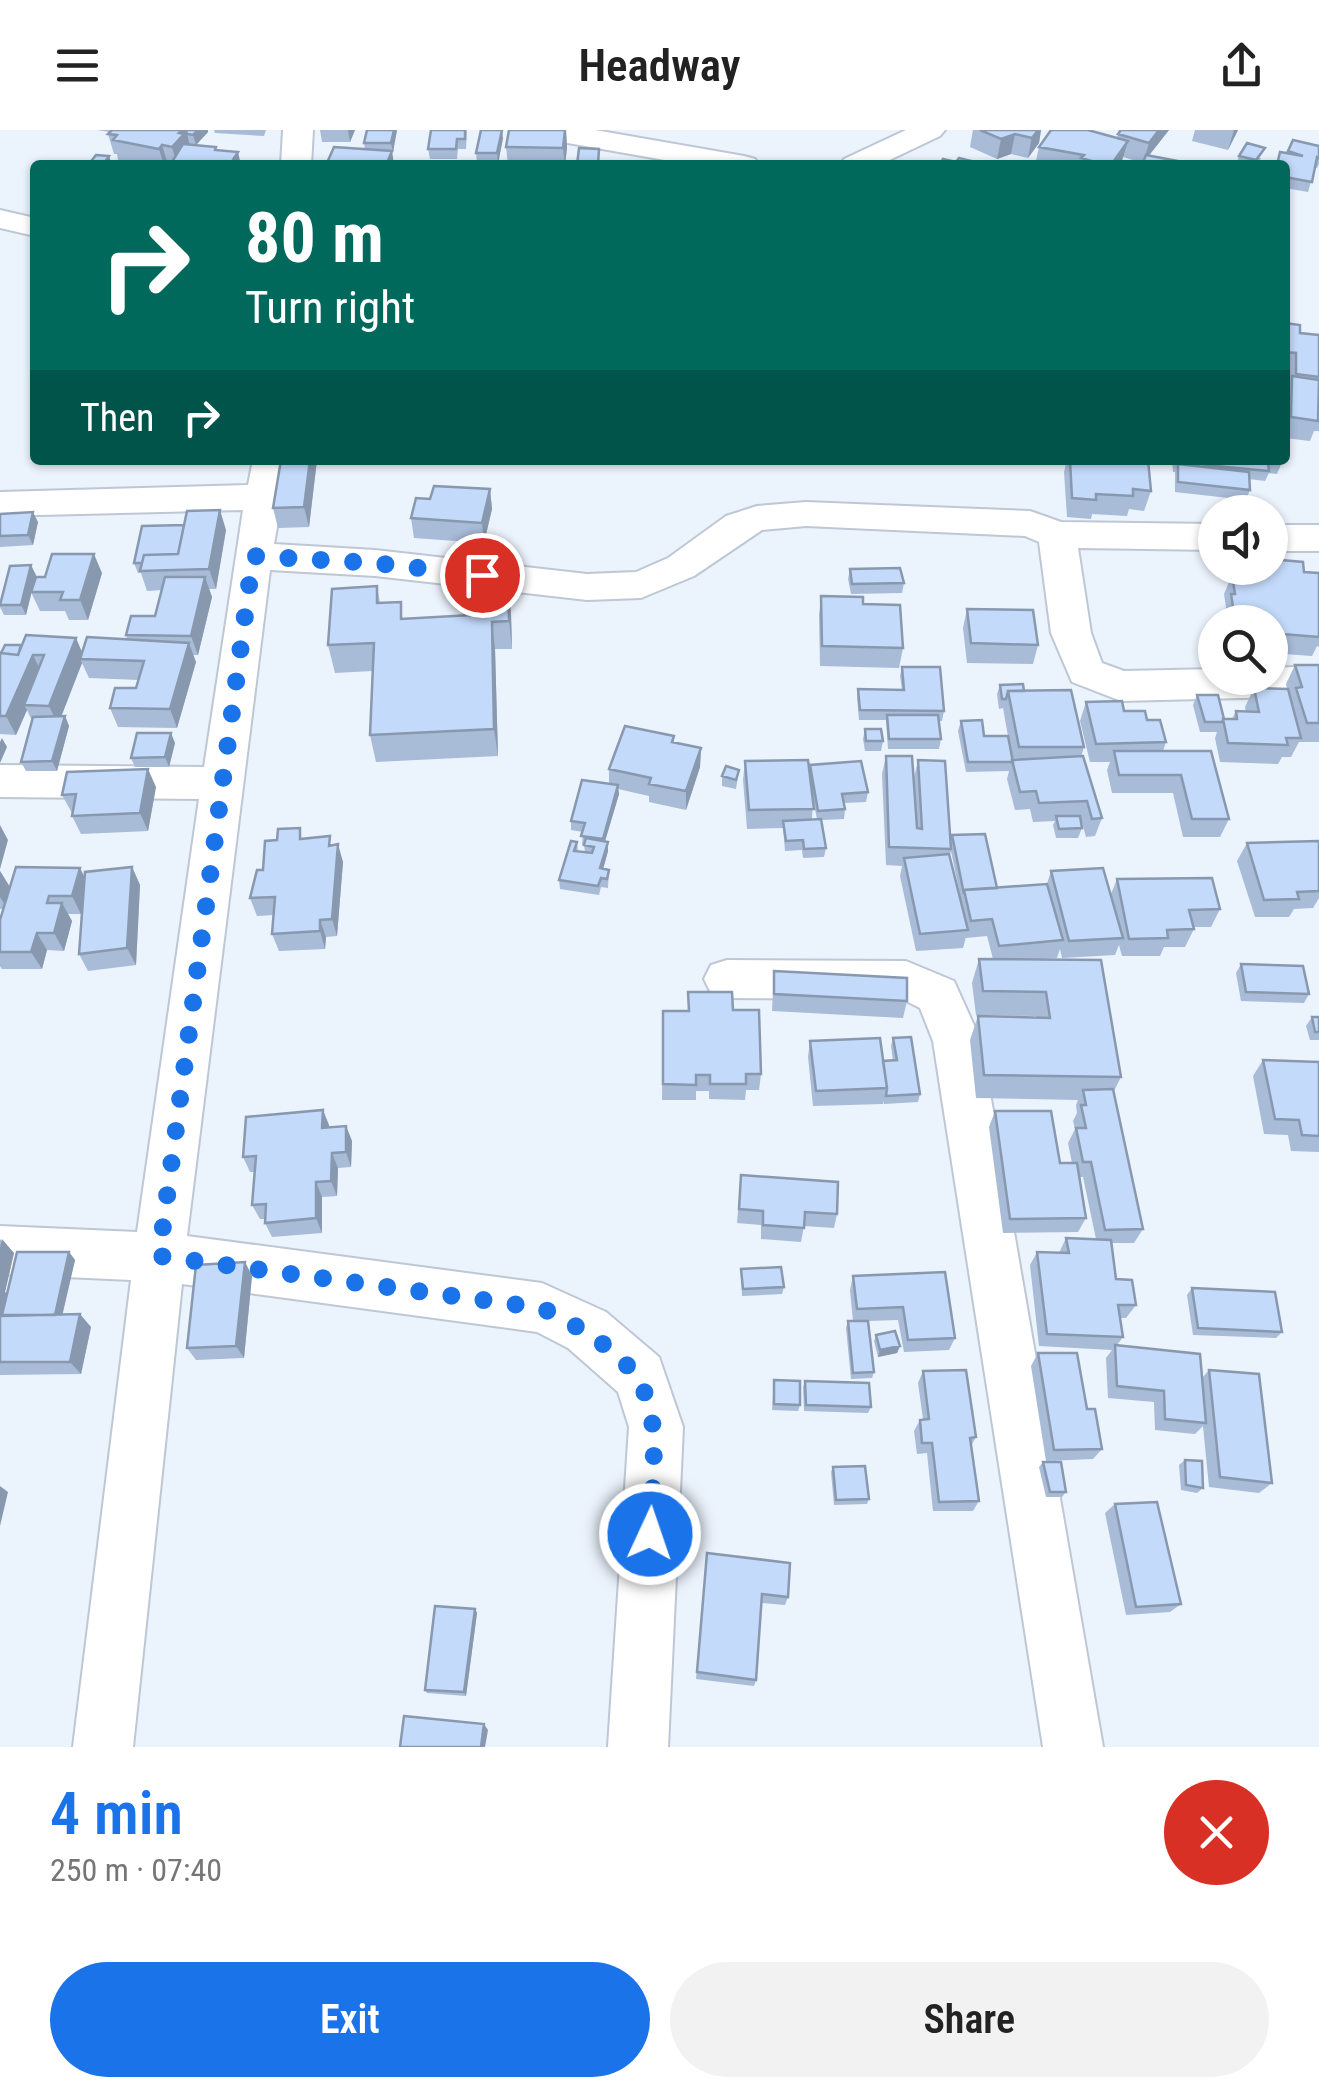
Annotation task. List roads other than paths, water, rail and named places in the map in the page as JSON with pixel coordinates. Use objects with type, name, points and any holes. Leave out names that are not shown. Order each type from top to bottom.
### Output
[{"type":"street","points":[[296,160],[298,130]]},
{"type":"street","points":[[545,130],[707,160]]},
{"type":"street","points":[[865,160],[930,130]]},
{"type":"street","points":[[0,219],[30,226]]},
{"type":"street","points":[[0,504],[267,479],[253,556],[159,1256],[103,1747]]},
{"type":"street","points":[[253,556],[375,563],[587,587],[642,585],[681,566],[739,525],[781,515],[989,520],[1030,524],[1056,535],[1198,537]]},
{"type":"street","points":[[1056,535],[1070,633],[1086,672],[1121,686],[1319,681]]},
{"type":"street","points":[[1288,538],[1319,538]]},
{"type":"street","points":[[0,782],[223,782]]},
{"type":"street","points":[[727,979],[906,980],[938,995],[950,1017],[1073,1747]]},
{"type":"street","points":[[0,1250],[159,1256],[542,1308],[587,1330],[640,1376],[656,1427],[638,1747]]}]
